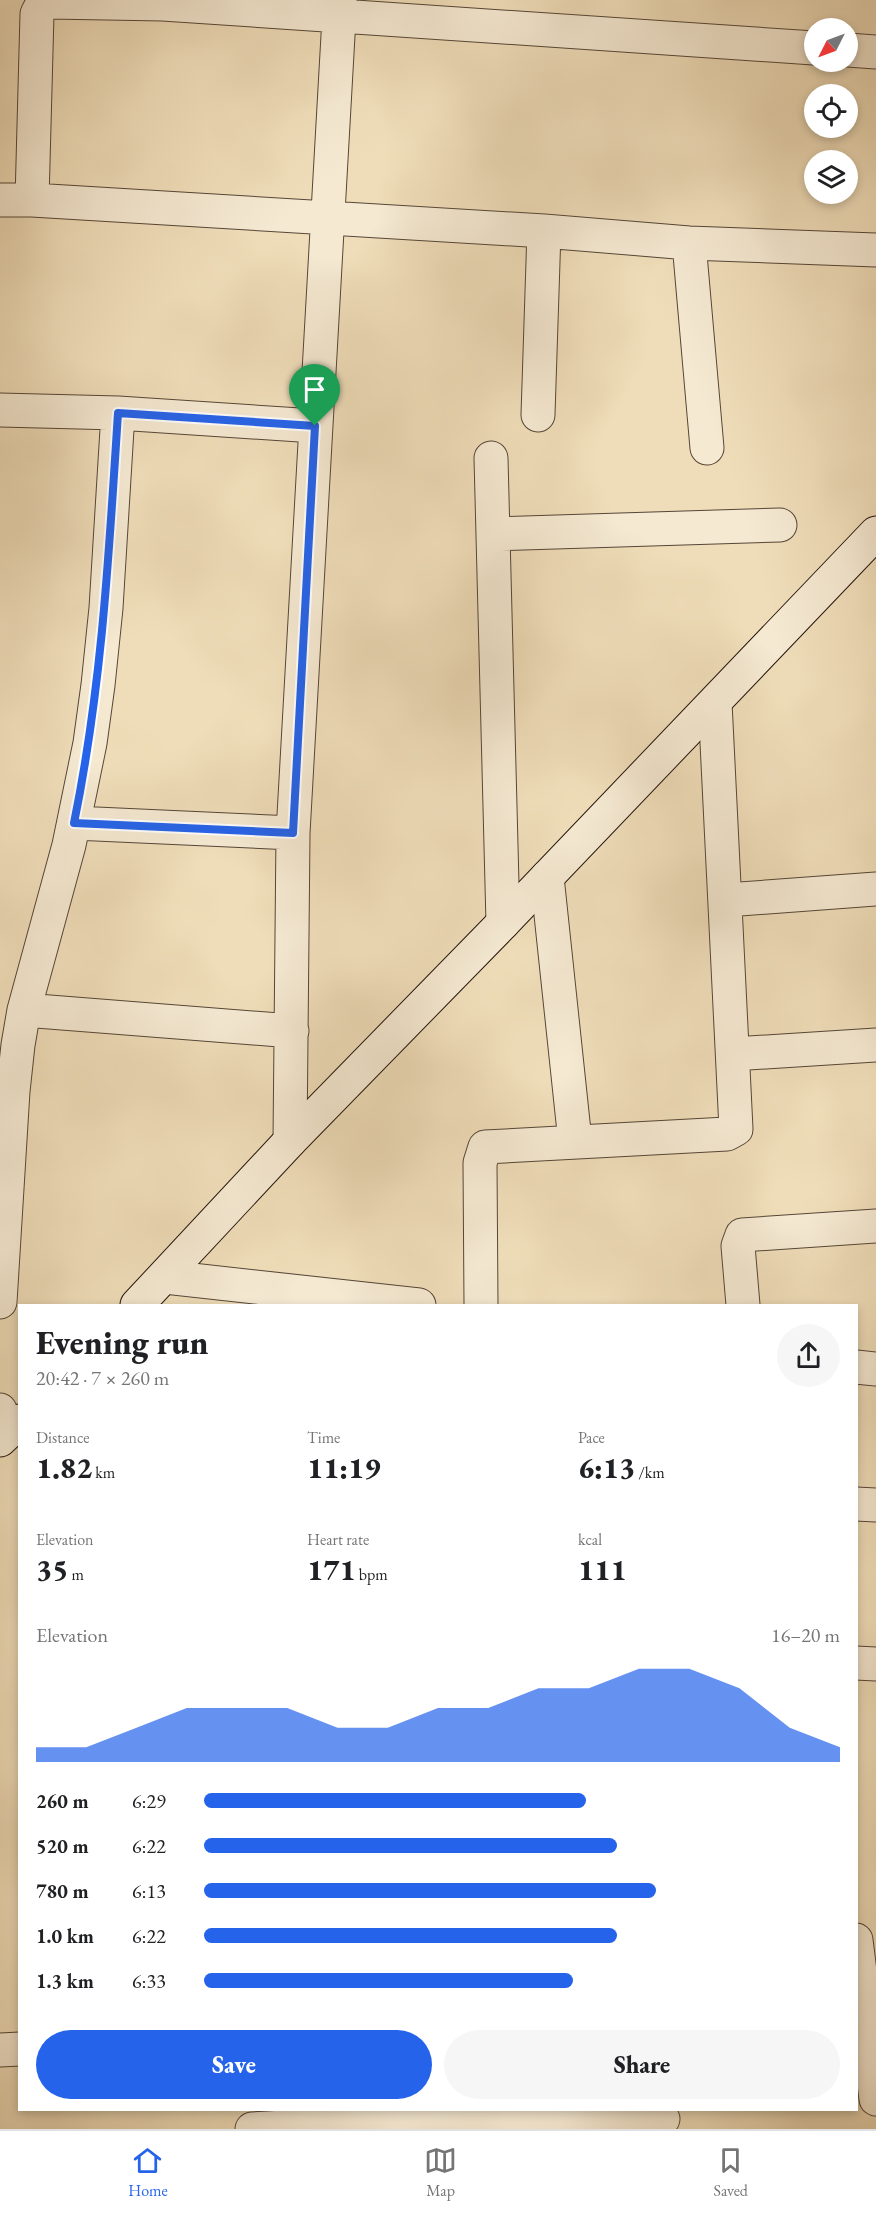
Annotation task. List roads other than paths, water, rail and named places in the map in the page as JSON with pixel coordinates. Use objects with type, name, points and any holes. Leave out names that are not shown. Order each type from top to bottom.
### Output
[{"type":"street","points":[[804,47],[339,9],[61,2],[41,6],[36,23],[16,200],[544,231],[689,243],[876,250]]},
{"type":"street","points":[[290,1141],[293,833],[339,9]]},
{"type":"street","points":[[858,51],[876,52]]},
{"type":"street","points":[[538,415],[544,231]]},
{"type":"street","points":[[689,243],[707,448]]},
{"type":"street","points":[[0,410],[118,413],[315,426]]},
{"type":"street","points":[[0,1302],[5,1156],[24,1010],[74,823],[90,743],[106,608],[118,413]]},
{"type":"street","points":[[491,458],[503,923]]},
{"type":"street","points":[[493,534],[780,525]]},
{"type":"street","points":[[138,1304],[290,1141],[503,923],[876,533]]},
{"type":"street","points":[[481,1304],[482,1154],[486,1147],[733,1132],[737,1123],[715,702]]},
{"type":"street","points":[[74,823],[293,833]]},
{"type":"street","points":[[547,877],[575,1141]]},
{"type":"street","points":[[726,900],[876,889]]},
{"type":"street","points":[[24,1010],[292,1031]]},
{"type":"street","points":[[734,1054],[876,1045]]},
{"type":"street","points":[[743,1304],[738,1246],[742,1235],[876,1226]]},
{"type":"street","points":[[165,1277],[409,1304]]},
{"type":"street","points":[[858,1367],[876,1369]]},
{"type":"street","points":[[858,1504],[876,1505]]},
{"type":"street","points":[[858,1663],[876,1664]]},
{"type":"street","points":[[858,1940],[876,1937]]},
{"type":"street","points":[[858,1956],[876,2099]]},
{"type":"street","points":[[0,2050],[18,2049]]},
{"type":"street","points":[[252,2129],[387,2120],[663,2119]]}]
